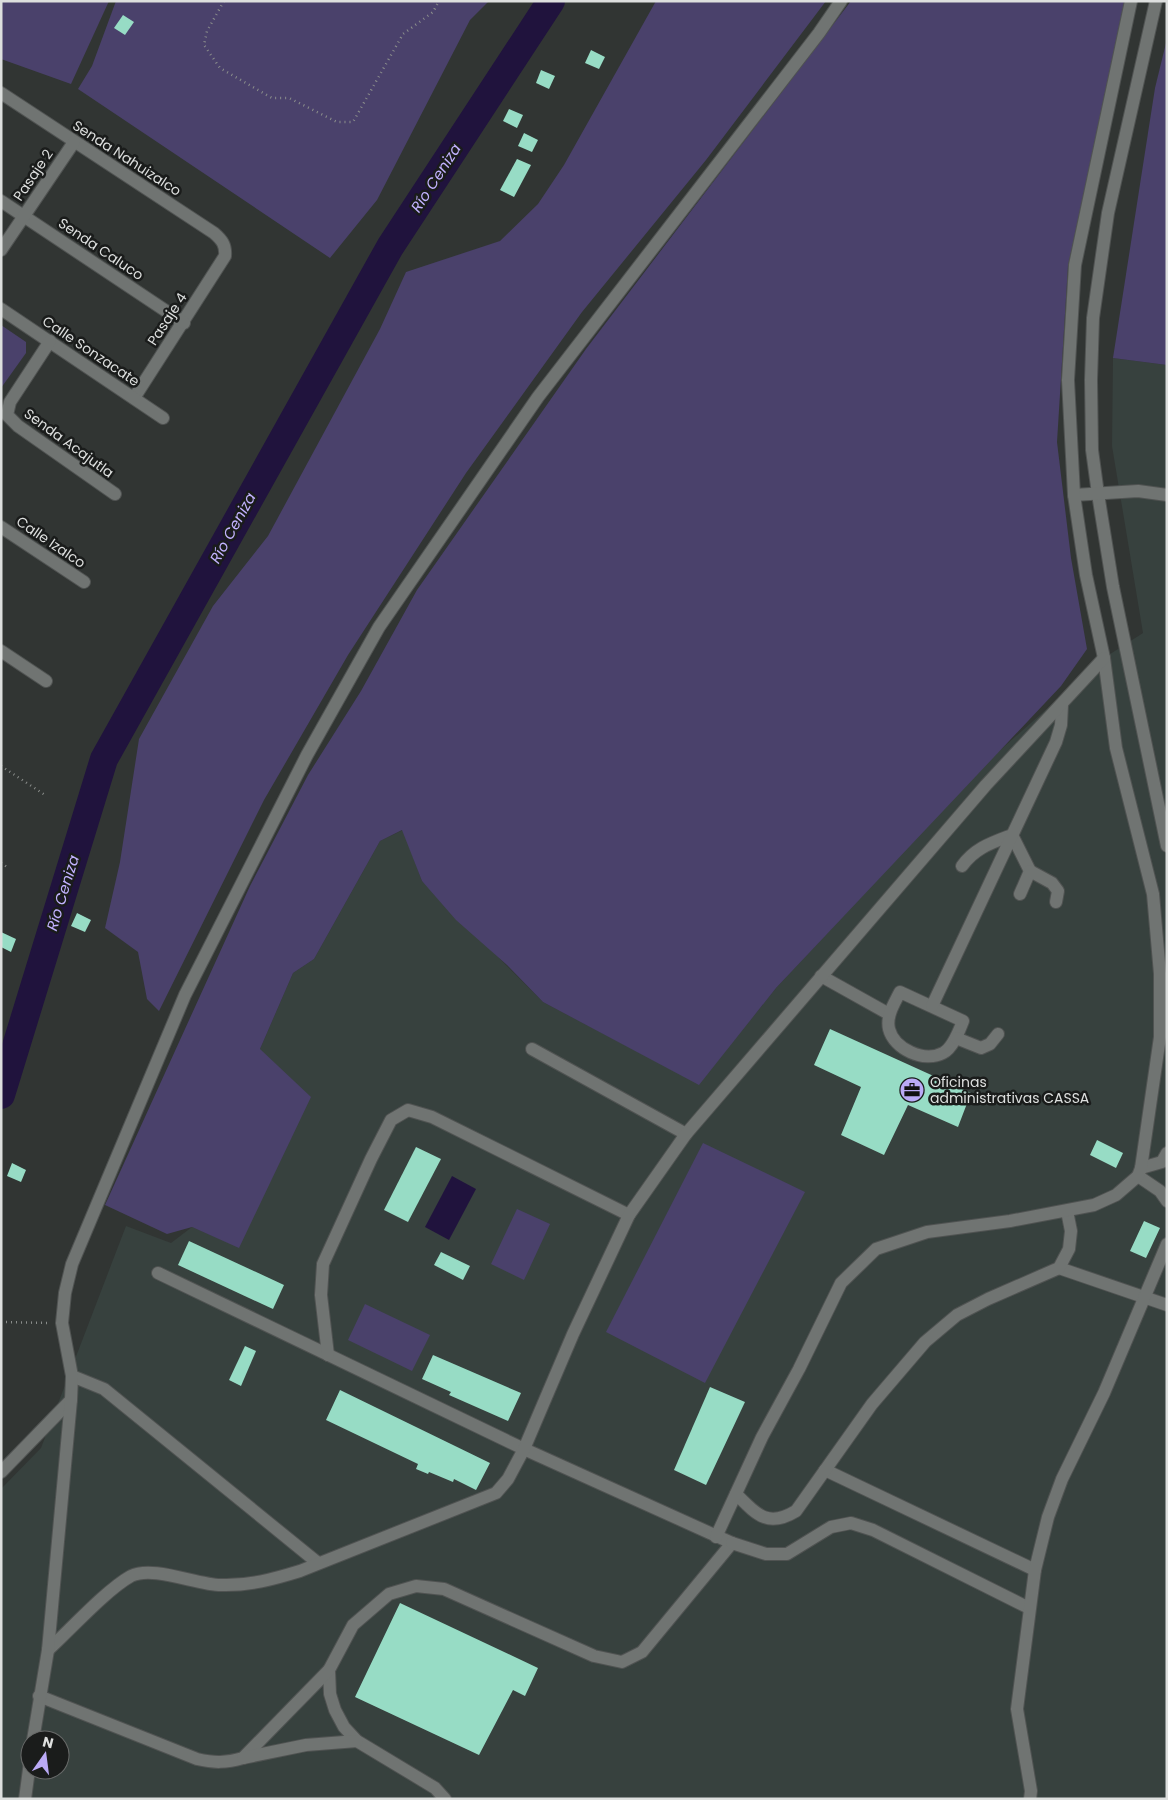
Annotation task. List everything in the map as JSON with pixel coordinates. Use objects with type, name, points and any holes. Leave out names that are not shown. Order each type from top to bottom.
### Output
[{"type":"street","points":[[35,1730],[48,1650],[71,1400],[72,1376],[62,1323],[65,1293],[72,1264],[185,995],[308,754],[380,627],[538,397],[813,41],[840,1]]},
{"type":"street","points":[[1131,1],[1076,265],[1068,380],[1074,495],[1086,575],[1104,658],[1116,748],[1153,894],[1160,974],[1160,1037],[1140,1172]]},
{"type":"street","points":[[1156,1],[1108,213],[1098,277],[1091,380],[1092,450],[1113,587],[1167,846]]},
{"type":"street","name":"Senda Nahuizalco","points":[[1,93],[214,233],[222,240],[226,248],[225,256]]},
{"type":"street","name":"Pasaje 2","points":[[1,250],[74,142]]},
{"type":"street","name":"Senda Caluco","points":[[1,201],[184,323]]},
{"type":"street","name":"Pasaje 4","points":[[134,398],[184,323],[225,256]]},
{"type":"street","name":"Calle Sonzacate","points":[[1,309],[163,418]]},
{"type":"street","name":"Senda Acajutla","points":[[50,342],[10,402],[7,415],[18,426],[115,494]]},
{"type":"street","points":[[1074,495],[1138,491],[1167,494]]},
{"type":"street","name":"Calle Izalco","points":[[1,526],[84,582]]},
{"type":"street","points":[[1,651],[46,681]]},
{"type":"street","points":[[48,1650],[107,1595],[132,1576],[150,1572],[220,1585],[271,1580],[496,1493],[508,1479],[524,1449],[573,1334],[629,1215],[686,1134],[986,786],[1062,706],[1104,658]]},
{"type":"street","points":[[932,1006],[1056,742],[1061,725],[1062,706]]},
{"type":"street","points":[[962,866],[970,855],[986,845],[1012,835]]},
{"type":"street","points":[[1012,835],[1030,871],[1052,883],[1058,891],[1056,902]]},
{"type":"street","points":[[1020,894],[1030,871]]},
{"type":"street","points":[[821,976],[889,1014]]},
{"type":"street","points":[[900,992],[963,1021],[956,1038],[944,1053],[929,1056],[912,1053],[897,1044],[889,1029],[889,1014],[900,992]]},
{"type":"street","points":[[956,1038],[981,1048],[990,1044],[998,1034]]},
{"type":"street","points":[[532,1049],[686,1134]]},
{"type":"street","points":[[328,1355],[321,1295],[323,1264],[391,1120],[408,1110],[432,1116],[629,1215]]},
{"type":"street","points":[[716,1537],[762,1437],[799,1369],[841,1282],[876,1249],[927,1232],[1010,1221],[1094,1205],[1116,1195],[1140,1172],[1162,1162],[1167,1153]]},
{"type":"street","points":[[1140,1172],[1160,1191],[1167,1201]]},
{"type":"street","points":[[736,1494],[753,1511],[768,1518],[783,1519],[796,1511],[872,1404],[925,1342],[957,1315],[988,1299],[1059,1268],[1069,1249],[1071,1231],[1067,1211]]},
{"type":"street","points":[[1030,1799],[1018,1709],[1034,1570],[1048,1517],[1062,1479],[1104,1393],[1167,1244]]},
{"type":"street","points":[[1059,1268],[1144,1299],[1167,1305]]},
{"type":"street","points":[[158,1273],[524,1449],[716,1537],[766,1554],[787,1554],[830,1527],[850,1523],[873,1530],[1029,1608]]},
{"type":"street","points":[[72,1376],[104,1389],[318,1563]]},
{"type":"street","points":[[1,1472],[71,1400]]},
{"type":"street","points":[[825,1470],[1034,1570]]},
{"type":"street","points":[[243,1758],[329,1670],[353,1625],[390,1594],[416,1586],[444,1589],[594,1656],[622,1662],[642,1652],[732,1543]]},
{"type":"street","points":[[329,1670],[330,1694],[335,1710],[344,1727],[357,1741],[435,1788],[445,1799]]},
{"type":"street","points":[[40,1696],[213,1763],[230,1762],[306,1745],[357,1741]]},
{"type":"street","points":[[25,1799],[28,1780]]},
{"type":"path","points":[[224,1],[207,31],[204,45],[220,68],[272,98],[289,98],[337,122],[353,122],[403,34],[433,12],[439,1]]},
{"type":"path","points":[[1,766],[45,795]]},
{"type":"path","points":[[1,863],[7,867]]},
{"type":"path","points":[[1,1322],[62,1323]]},
{"type":"shaded area","points":[[1,1],[109,1],[71,84],[1,59]]},
{"type":"shaded area","points":[[116,1],[489,1],[470,20],[377,200],[330,258],[78,89],[92,66]]},
{"type":"shaded area","points":[[656,1],[826,1],[706,160],[582,312],[466,473],[348,655],[264,800],[159,1011],[147,999],[138,952],[105,928],[120,862],[139,739],[213,606],[268,536],[380,329],[406,272],[500,241],[538,204],[564,165]]},
{"type":"shaded area","points":[[851,1],[1126,1],[1068,266],[1057,442],[1071,558],[1087,649],[1061,686],[776,988],[699,1085],[543,1002],[507,965],[456,920],[422,881],[402,830],[380,841],[314,959],[293,973],[260,1049],[311,1097],[239,1248],[192,1227],[167,1234],[105,1205],[250,886],[308,775],[361,691],[417,590],[586,349]]},
{"type":"shaded area","points":[[1167,39],[1167,365],[1113,358],[1155,88]]},
{"type":"shaded area","points":[[1,325],[26,342],[26,353],[1,388]]},
{"type":"shaded area","points":[[1113,358],[1167,365],[1167,1799],[1,1799],[1,1489],[41,1448],[126,1226],[171,1243],[192,1227],[239,1247],[260,1049],[293,973],[314,959],[380,841],[403,830],[422,881],[543,1002],[699,1084],[776,988],[988,761],[1104,658],[1143,633],[1112,446]]},
{"type":"shaded area","points":[[703,1143],[805,1192],[705,1383],[606,1332]]},
{"type":"shaded area","points":[[452,1176],[476,1189],[449,1240],[425,1227]]},
{"type":"shaded area","points":[[517,1209],[550,1224],[524,1280],[491,1264]]},
{"type":"shaded area","points":[[365,1304],[430,1335],[412,1371],[348,1340]]},
{"type":"building","points":[[123,15],[134,22],[125,35],[114,28]]},
{"type":"building","points":[[591,50],[605,57],[599,69],[585,63]]},
{"type":"building","points":[[541,70],[555,76],[549,89],[536,83]]},
{"type":"building","points":[[509,109],[523,115],[517,128],[503,121]]},
{"type":"building","points":[[524,133],[538,140],[532,152],[518,146]]},
{"type":"building","points":[[517,159],[531,165],[514,197],[500,190]]},
{"type":"building","points":[[77,913],[91,920],[85,932],[71,926]]},
{"type":"building","points":[[1,932],[16,939],[11,952],[1,947]]},
{"type":"building","name":"Oficinas administrativas CASSA","points":[[830,1029],[971,1093],[958,1127],[908,1105],[884,1155],[841,1135],[861,1087],[814,1065]]},
{"type":"building","points":[[1097,1140],[1123,1153],[1116,1168],[1090,1155]]},
{"type":"building","points":[[416,1147],[441,1159],[408,1222],[384,1210]]},
{"type":"building","points":[[12,1163],[26,1170],[21,1182],[7,1176]]},
{"type":"building","points":[[1144,1221],[1160,1228],[1146,1258],[1130,1251]]},
{"type":"building","points":[[189,1241],[284,1285],[273,1309],[178,1265]]},
{"type":"building","points":[[441,1252],[470,1266],[463,1280],[434,1265]]},
{"type":"building","points":[[245,1346],[256,1351],[241,1386],[229,1380]]},
{"type":"building","points":[[433,1355],[521,1393],[508,1421],[449,1395],[451,1392],[422,1379]]},
{"type":"building","points":[[710,1387],[745,1402],[706,1485],[674,1470]]},
{"type":"building","points":[[340,1390],[490,1463],[476,1490],[454,1479],[453,1482],[416,1469],[418,1464],[326,1420]]},
{"type":"building","points":[[400,1603],[538,1668],[525,1696],[513,1690],[479,1755],[355,1697]]},
{"type":"waterway","name":"Río Ceniza","points":[[1,1095],[104,759],[390,247],[551,1]]},
{"type":"place","name":"Oficinas administrativas CASSA","points":[[912,1090]]}]
